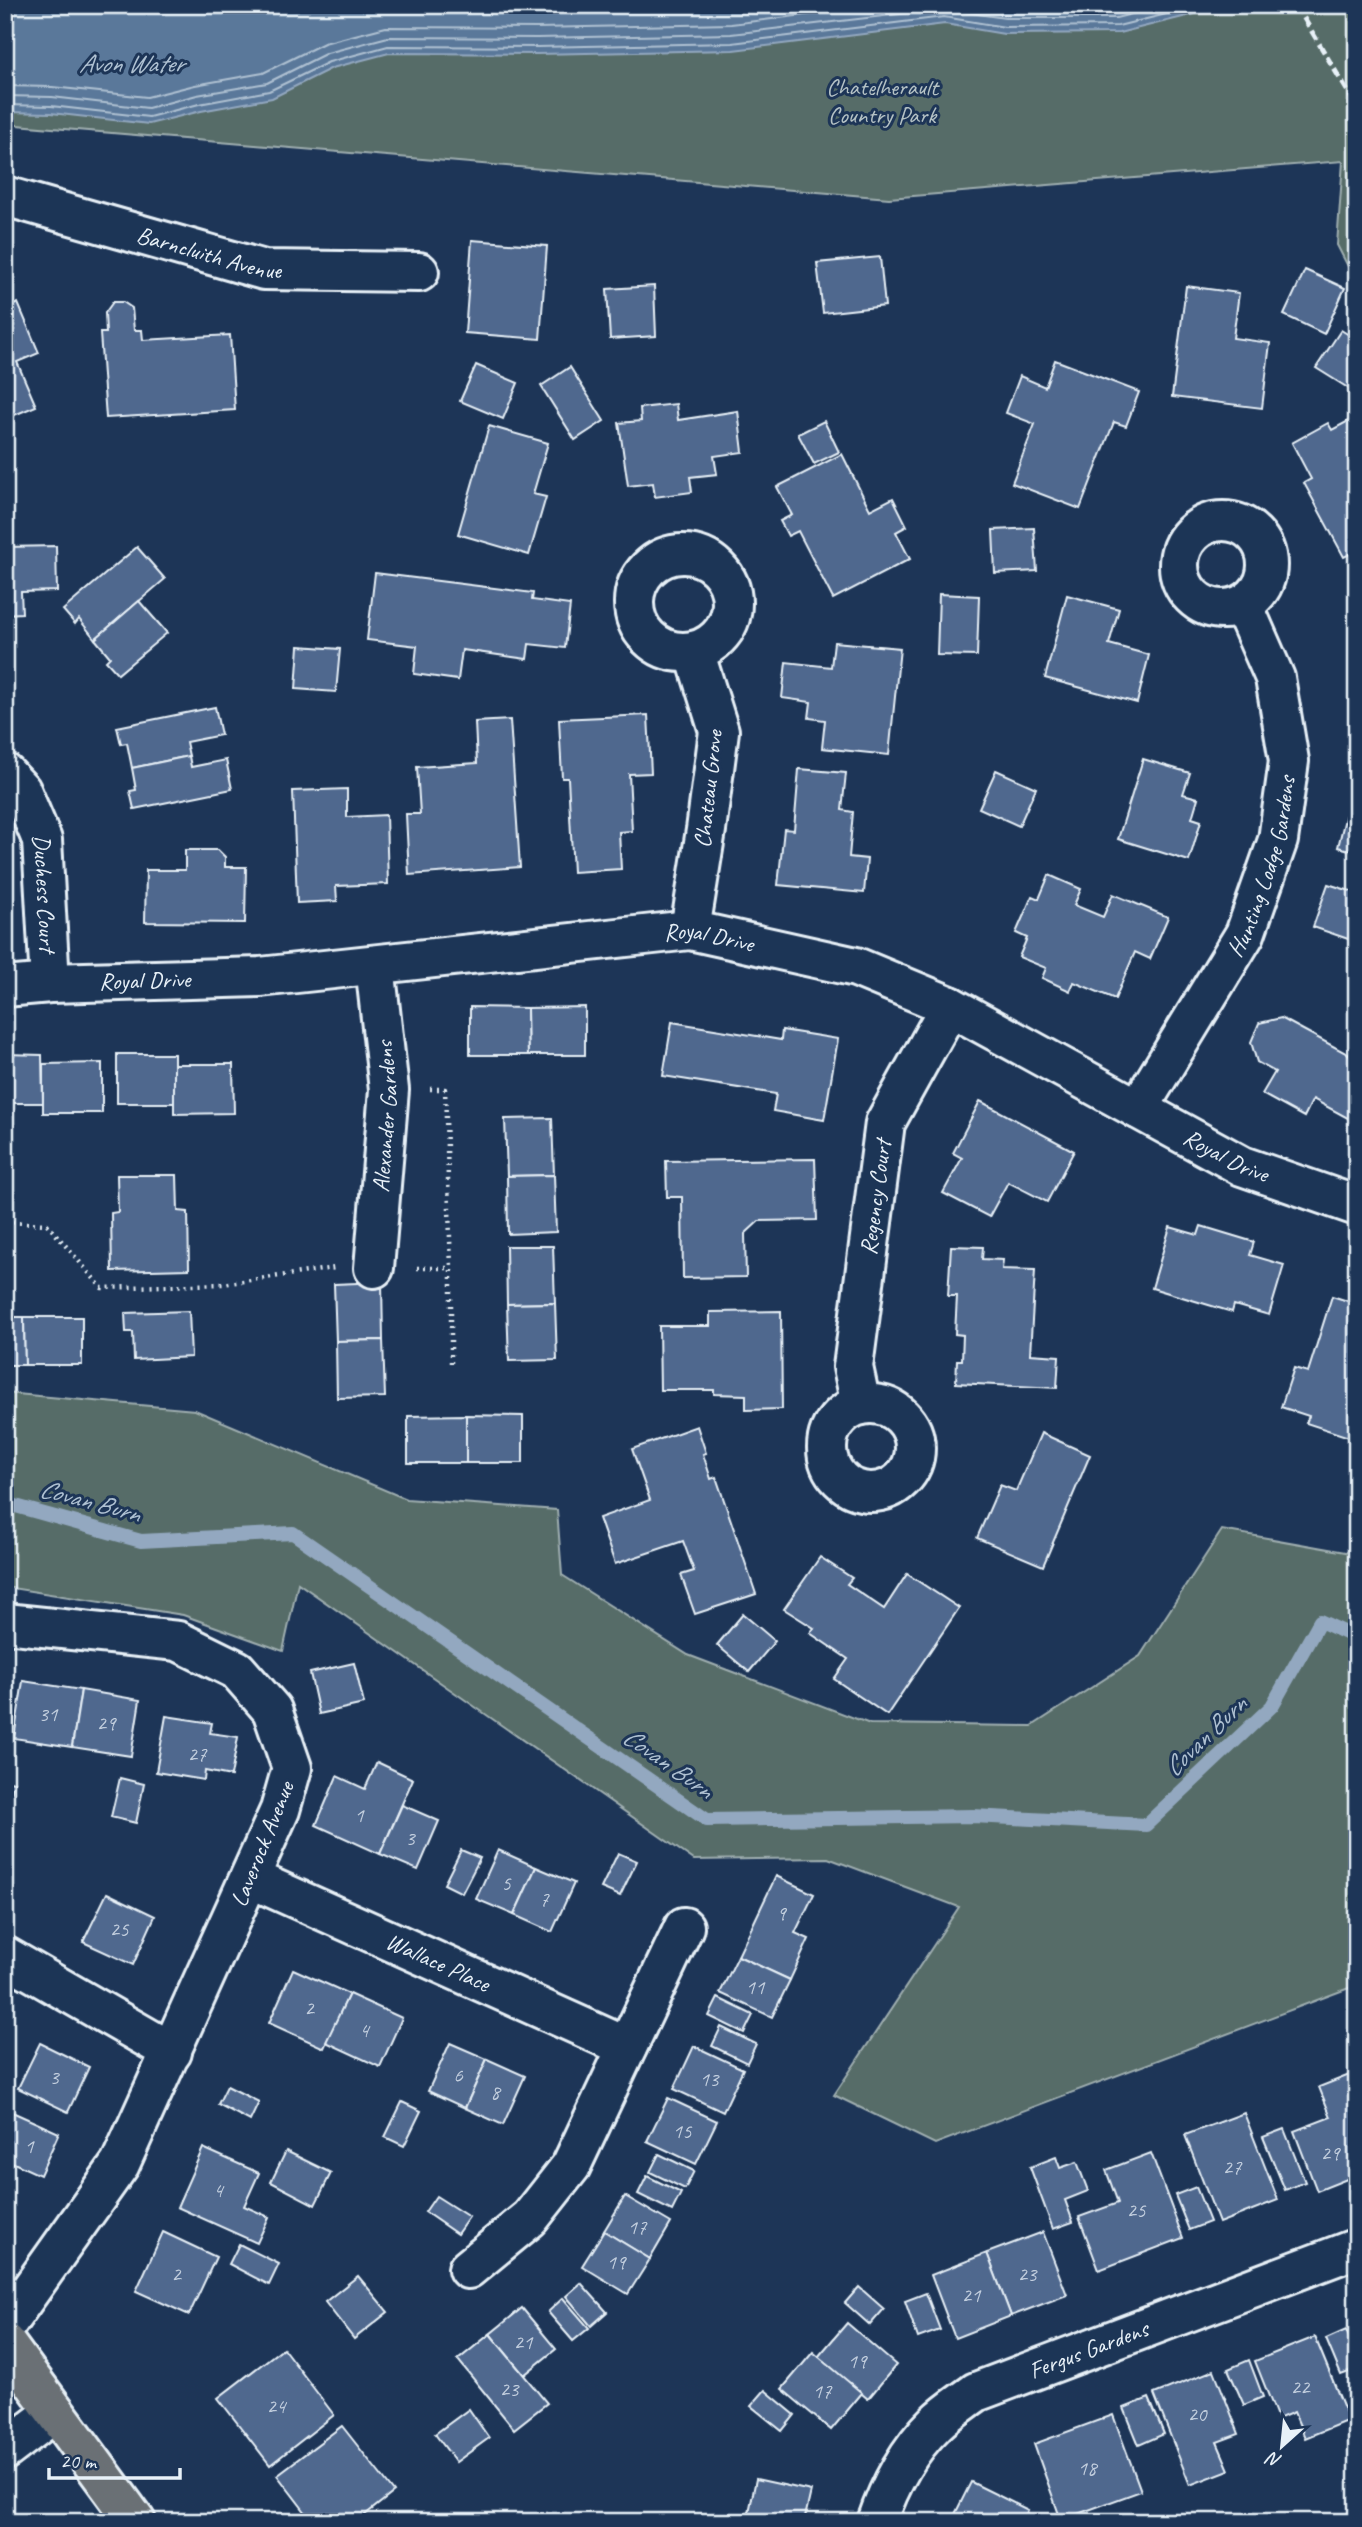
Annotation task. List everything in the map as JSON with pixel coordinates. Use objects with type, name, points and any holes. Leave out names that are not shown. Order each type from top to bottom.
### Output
[{"type":"main road","points":[[5,2343],[136,2522]]},
{"type":"street","name":"Barncluith Avenue","points":[[5,196],[264,270],[419,272]]},
{"type":"street","name":"Hunting Lodge Gardens","points":[[1138,1109],[1245,934],[1278,840],[1289,761],[1275,678],[1242,605]]},
{"type":"street","name":"Chateau Grove","points":[[690,930],[719,731],[694,651]]},
{"type":"street","name":"Duchess Court","points":[[5,773],[21,790],[42,840],[50,983]]},
{"type":"street","name":"Royal Drive","points":[[5,987],[50,983],[260,977],[690,930],[856,967],[950,1006],[1242,1166],[1357,1206]]},
{"type":"street","name":"Alexander Gardens","points":[[374,1268],[389,1090],[375,965]]},
{"type":"street","name":"Regency Court","points":[[861,1405],[853,1367],[885,1123],[950,1006]]},
{"type":"street","name":"Laverock Avenue","points":[[5,1623],[178,1641],[237,1670],[272,1710],[292,1768],[280,1810],[120,2164],[5,2326]]},
{"type":"street","name":"Wallace Place","points":[[250,1878],[627,2047]]},
{"type":"street","points":[[468,2269],[530,2218],[571,2166],[684,1927]]},
{"type":"street","points":[[5,1955],[172,2052]]},
{"type":"street","name":"Fergus Gardens","points":[[877,2522],[888,2490],[912,2453],[936,2423],[976,2392],[1357,2248]]},
{"type":"street","points":[[5,2450],[55,2412]]},
{"type":"path","points":[[389,1090],[445,1089],[451,1268],[451,1367]]},
{"type":"path","points":[[5,1222],[47,1224],[102,1288],[223,1284],[326,1269],[451,1268]]},
{"type":"green space","name":"Chatelherault Country Park","points":[[5,5],[1357,5],[1357,284],[1337,245],[1343,161],[889,198],[5,124]]},
{"type":"green space","points":[[5,1393],[195,1410],[406,1499],[557,1510],[562,1575],[688,1655],[870,1724],[1032,1726],[1140,1656],[1222,1530],[1357,1554],[1357,1985],[935,2144],[834,2095],[959,1907],[828,1858],[694,1860],[298,1583],[283,1651],[183,1615],[5,1587]]},
{"type":"water","name":"Avon Water","points":[[5,5],[1231,5],[1119,33],[1004,34],[945,24],[733,50],[537,54],[389,53],[332,68],[272,98],[149,124],[51,113],[5,112]]},
{"type":"building","points":[[472,240],[547,246],[540,339],[465,333]]},
{"type":"building","points":[[880,257],[885,306],[823,313],[817,263]]},
{"type":"building","points":[[1305,270],[1345,288],[1324,334],[1284,315]]},
{"type":"building","points":[[654,286],[656,336],[610,339],[607,289]]},
{"type":"building","points":[[1186,286],[1239,293],[1233,338],[1270,343],[1262,408],[1172,397]]},
{"type":"building","points":[[5,300],[9,307],[18,303],[39,353],[17,362],[36,406],[5,419]]},
{"type":"building","points":[[113,302],[123,302],[132,308],[134,330],[142,330],[143,340],[230,335],[235,410],[106,418],[100,333],[106,333],[105,313]]},
{"type":"building","points":[[1341,330],[1357,340],[1356,393],[1316,368]]},
{"type":"building","points":[[1055,360],[1139,392],[1126,426],[1114,422],[1080,509],[1012,483],[1035,424],[1006,413],[1020,376],[1045,387]]},
{"type":"building","points":[[476,365],[518,383],[503,419],[460,401]]},
{"type":"building","points":[[570,367],[604,421],[575,440],[541,386]]},
{"type":"building","points":[[676,404],[678,420],[738,411],[743,452],[714,456],[717,474],[690,477],[692,492],[655,497],[653,483],[628,486],[619,423],[641,421],[640,408]]},
{"type":"building","points":[[1356,417],[1357,553],[1356,551],[1344,557],[1304,483],[1311,479],[1292,443],[1328,423],[1332,430]]},
{"type":"building","points":[[824,421],[839,452],[814,464],[798,434]]},
{"type":"building","points":[[489,426],[548,443],[533,494],[546,497],[529,555],[458,534]]},
{"type":"building","points":[[842,454],[870,510],[893,498],[907,526],[896,532],[910,559],[833,599],[798,531],[788,536],[780,521],[792,515],[777,487]]},
{"type":"building","points":[[1034,528],[1037,571],[995,573],[993,530]]},
{"type":"building","points":[[56,546],[57,591],[21,592],[22,613],[5,614],[5,547]]},
{"type":"building","points":[[137,547],[165,579],[95,639],[79,619],[75,624],[63,610]]},
{"type":"building","points":[[375,573],[533,593],[532,600],[570,605],[565,648],[529,644],[527,659],[462,650],[458,680],[414,674],[417,646],[367,640]]},
{"type":"building","points":[[939,594],[979,596],[977,656],[937,655]]},
{"type":"building","points":[[1067,595],[1119,609],[1109,644],[1149,655],[1137,703],[1045,678]]},
{"type":"building","points":[[139,601],[167,633],[118,674],[106,661],[110,657],[95,639]]},
{"type":"building","points":[[834,642],[900,648],[889,755],[822,748],[825,720],[809,718],[811,702],[782,698],[786,662],[831,667]]},
{"type":"building","points":[[299,646],[340,649],[336,692],[296,689]]},
{"type":"building","points":[[215,707],[221,735],[186,742],[189,756],[132,768],[127,743],[121,744],[117,727]]},
{"type":"building","points":[[648,715],[651,773],[629,774],[632,831],[619,832],[621,869],[573,872],[568,778],[562,778],[559,719]]},
{"type":"building","points":[[510,720],[520,867],[409,875],[406,814],[420,814],[417,767],[477,763],[475,722]]},
{"type":"building","points":[[189,756],[191,767],[226,760],[232,789],[134,809],[130,791],[136,790],[132,768]]},
{"type":"building","points":[[1143,759],[1190,773],[1183,794],[1198,798],[1192,818],[1201,821],[1189,861],[1118,839]]},
{"type":"building","points":[[799,769],[846,773],[842,810],[853,812],[849,857],[867,859],[864,893],[778,885],[784,829],[794,830]]},
{"type":"building","points":[[996,770],[1036,788],[1019,826],[979,808]]},
{"type":"building","points":[[347,789],[347,817],[386,815],[388,884],[336,886],[337,901],[297,903],[293,791]]},
{"type":"building","points":[[1349,802],[1357,804],[1357,852],[1338,847]]},
{"type":"building","points":[[185,850],[218,850],[225,857],[225,867],[246,867],[245,923],[145,922],[146,870],[185,870]]},
{"type":"building","points":[[1049,875],[1081,889],[1074,905],[1103,917],[1113,894],[1168,917],[1150,959],[1135,952],[1115,999],[1074,982],[1070,991],[1042,978],[1046,968],[1019,957],[1027,938],[1016,933],[1032,896],[1039,899]]},
{"type":"building","points":[[1328,884],[1357,893],[1357,942],[1313,927]]},
{"type":"building","points":[[470,1007],[527,1008],[528,1055],[470,1055]]},
{"type":"building","points":[[585,1007],[585,1055],[528,1055],[527,1008]]},
{"type":"building","points":[[1281,1018],[1357,1059],[1357,1123],[1313,1099],[1304,1117],[1262,1094],[1275,1072],[1257,1062],[1251,1042],[1259,1023]]},
{"type":"building","points":[[672,1022],[781,1040],[782,1030],[838,1039],[824,1120],[773,1111],[776,1094],[663,1076]]},
{"type":"building","points":[[5,1054],[42,1055],[43,1103],[5,1103]]},
{"type":"building","points":[[117,1054],[174,1054],[174,1103],[117,1103]]},
{"type":"building","points":[[102,1063],[102,1113],[43,1113],[43,1064]]},
{"type":"building","points":[[174,1064],[233,1064],[234,1113],[174,1114]]},
{"type":"building","points":[[980,1101],[1074,1151],[1047,1202],[1008,1182],[989,1217],[943,1193],[962,1158],[953,1153]]},
{"type":"building","points":[[552,1118],[554,1175],[507,1176],[505,1119]]},
{"type":"building","points":[[815,1159],[817,1220],[759,1221],[745,1234],[746,1277],[683,1278],[682,1197],[667,1197],[666,1161]]},
{"type":"building","points":[[117,1175],[177,1175],[178,1211],[188,1212],[189,1269],[112,1271],[111,1213],[118,1212]]},
{"type":"building","points":[[554,1175],[556,1232],[508,1234],[507,1176]]},
{"type":"building","points":[[1201,1226],[1254,1242],[1250,1255],[1284,1265],[1269,1315],[1234,1305],[1232,1312],[1152,1288],[1170,1227],[1198,1235]]},
{"type":"building","points":[[506,1246],[553,1246],[555,1303],[507,1304]]},
{"type":"building","points":[[951,1246],[983,1247],[982,1259],[1003,1260],[1002,1269],[1035,1270],[1030,1354],[1059,1356],[1057,1388],[956,1383],[957,1360],[962,1360],[963,1335],[955,1334],[957,1296],[948,1296]]},
{"type":"building","points":[[382,1282],[383,1340],[336,1341],[334,1284]]},
{"type":"building","points":[[1332,1296],[1357,1304],[1355,1439],[1306,1423],[1309,1416],[1281,1407],[1294,1368],[1308,1372]]},
{"type":"building","points":[[555,1303],[557,1360],[509,1361],[507,1304]]},
{"type":"building","points":[[189,1311],[191,1357],[134,1360],[133,1332],[126,1332],[125,1313]]},
{"type":"building","points":[[781,1311],[782,1409],[746,1410],[746,1395],[714,1394],[714,1390],[660,1390],[659,1326],[710,1326],[710,1312]]},
{"type":"building","points":[[5,1317],[24,1317],[25,1365],[5,1365]]},
{"type":"building","points":[[24,1317],[82,1317],[82,1365],[25,1365]]},
{"type":"building","points":[[383,1340],[385,1397],[337,1398],[336,1341]]},
{"type":"building","points":[[466,1415],[466,1463],[408,1463],[408,1416]]},
{"type":"building","points":[[466,1415],[523,1416],[523,1463],[466,1463]]},
{"type":"building","points":[[697,1426],[711,1479],[716,1477],[756,1594],[695,1614],[681,1575],[694,1571],[683,1541],[615,1564],[599,1518],[650,1500],[632,1449]]},
{"type":"building","points":[[1041,1433],[1090,1455],[1043,1566],[977,1538],[1000,1485],[1016,1491]]},
{"type":"building","points":[[820,1557],[852,1578],[847,1584],[884,1609],[907,1574],[959,1608],[887,1715],[834,1679],[848,1659],[810,1633],[814,1628],[784,1609]]},
{"type":"building","points":[[743,1614],[775,1641],[749,1672],[717,1645]]},
{"type":"building","points":[[354,1663],[364,1704],[319,1714],[310,1673]]},
{"type":"building","points":[[23,1681],[81,1690],[72,1747],[14,1738]]},
{"type":"building","points":[[81,1690],[140,1700],[131,1756],[72,1747]]},
{"type":"building","points":[[166,1716],[212,1723],[210,1733],[238,1737],[231,1776],[205,1771],[204,1780],[156,1772]]},
{"type":"building","points":[[377,1762],[413,1779],[380,1854],[316,1825],[337,1776],[365,1789]]},
{"type":"building","points":[[120,1778],[144,1784],[136,1823],[111,1817]]},
{"type":"building","points":[[5,1780],[14,1782],[5,1823]]},
{"type":"building","points":[[402,1805],[439,1821],[418,1870],[380,1854]]},
{"type":"building","points":[[461,1850],[480,1858],[462,1893],[444,1884]]},
{"type":"building","points":[[498,1850],[536,1867],[514,1915],[476,1899]]},
{"type":"building","points":[[618,1853],[637,1861],[620,1896],[601,1888]]},
{"type":"building","points":[[536,1867],[574,1883],[552,1932],[514,1915]]},
{"type":"building","points":[[776,1876],[814,1894],[795,1933],[809,1939],[790,1980],[738,1956]]},
{"type":"building","points":[[107,1893],[155,1916],[133,1965],[83,1942]]},
{"type":"building","points":[[738,1956],[790,1980],[772,2017],[720,1993]]},
{"type":"building","points":[[293,1969],[349,1994],[324,2048],[269,2023]]},
{"type":"building","points":[[349,1994],[402,2018],[380,2067],[326,2042]]},
{"type":"building","points":[[718,1998],[753,2015],[744,2033],[709,2016]]},
{"type":"building","points":[[721,2027],[756,2044],[747,2063],[712,2046]]},
{"type":"building","points":[[40,2043],[89,2067],[68,2112],[18,2088]]},
{"type":"building","points":[[450,2043],[487,2059],[465,2108],[428,2091]]},
{"type":"building","points":[[694,2046],[743,2069],[723,2112],[674,2089]]},
{"type":"building","points":[[487,2059],[525,2076],[503,2125],[465,2108]]},
{"type":"building","points":[[1357,2072],[1357,2175],[1317,2191],[1294,2131],[1331,2117],[1319,2087]]},
{"type":"building","points":[[227,2086],[259,2102],[250,2121],[218,2104]]},
{"type":"building","points":[[668,2098],[717,2121],[696,2164],[647,2141]]},
{"type":"building","points":[[402,2102],[421,2111],[404,2146],[385,2137]]},
{"type":"building","points":[[10,2111],[59,2133],[40,2175],[5,2159],[5,2122]]},
{"type":"building","points":[[1244,2113],[1278,2200],[1219,2223],[1185,2135]]},
{"type":"building","points":[[1284,2129],[1305,2182],[1285,2190],[1263,2137]]},
{"type":"building","points":[[203,2148],[259,2173],[244,2206],[269,2217],[257,2243],[177,2207]]},
{"type":"building","points":[[286,2151],[331,2173],[315,2205],[271,2182]]},
{"type":"building","points":[[1151,2153],[1183,2238],[1099,2270],[1079,2217],[1118,2203],[1106,2170]]},
{"type":"building","points":[[659,2154],[694,2171],[685,2189],[650,2172]]},
{"type":"building","points":[[1056,2157],[1060,2168],[1077,2162],[1088,2191],[1065,2200],[1073,2222],[1053,2229],[1030,2167]]},
{"type":"building","points":[[647,2176],[681,2193],[672,2211],[638,2194]]},
{"type":"building","points":[[1196,2187],[1210,2222],[1189,2230],[1175,2195]]},
{"type":"building","points":[[436,2196],[469,2217],[457,2234],[425,2212]]},
{"type":"building","points":[[625,2196],[671,2223],[650,2259],[604,2231]]},
{"type":"building","points":[[604,2231],[650,2259],[628,2294],[582,2266]]},
{"type":"building","points":[[163,2232],[216,2257],[189,2315],[136,2291]]},
{"type":"building","points":[[1043,2232],[1067,2295],[1011,2316],[987,2253]]},
{"type":"building","points":[[239,2244],[279,2264],[269,2285],[229,2264]]},
{"type":"building","points":[[987,2253],[1011,2316],[955,2338],[931,2275]]},
{"type":"building","points":[[358,2276],[388,2312],[354,2339],[325,2302]]},
{"type":"building","points":[[581,2283],[607,2312],[591,2326],[566,2296]]},
{"type":"building","points":[[859,2287],[884,2309],[870,2325],[845,2303]]},
{"type":"building","points":[[926,2293],[940,2330],[918,2338],[905,2301]]},
{"type":"building","points":[[563,2298],[589,2328],[573,2341],[548,2312]]},
{"type":"building","points":[[522,2308],[556,2349],[524,2375],[490,2334]]},
{"type":"building","points":[[847,2323],[896,2365],[868,2399],[818,2357]]},
{"type":"building","points":[[1346,2330],[1357,2356],[1357,2369],[1341,2375],[1326,2339]]},
{"type":"building","points":[[490,2334],[547,2403],[514,2429],[458,2360]]},
{"type":"building","points":[[1315,2337],[1349,2420],[1305,2438],[1294,2412],[1278,2419],[1255,2361]]},
{"type":"building","points":[[283,2348],[334,2415],[270,2465],[218,2398]]},
{"type":"building","points":[[813,2352],[862,2393],[831,2430],[782,2389]]},
{"type":"building","points":[[1249,2360],[1263,2397],[1244,2405],[1228,2369]]},
{"type":"building","points":[[1214,2370],[1239,2434],[1217,2442],[1229,2470],[1190,2485],[1154,2394]]},
{"type":"building","points":[[765,2390],[795,2415],[782,2431],[751,2406]]},
{"type":"building","points":[[1149,2398],[1164,2434],[1139,2445],[1124,2408]]},
{"type":"building","points":[[469,2409],[489,2438],[456,2462],[435,2434]]},
{"type":"building","points":[[1113,2415],[1141,2491],[1061,2520],[1034,2444]]},
{"type":"building","points":[[342,2426],[394,2492],[356,2522],[313,2522],[277,2475]]},
{"type":"building","points":[[756,2479],[811,2491],[804,2522],[747,2522]]},
{"type":"building","points":[[971,2482],[1028,2510],[1022,2522],[951,2522]]},
{"type":"waterway","name":"Covan Burn","points":[[5,1503],[141,1541],[293,1533],[707,1820],[973,1816],[1146,1825],[1272,1706],[1320,1621],[1357,1638]]},
{"type":"railway","points":[[1296,5],[1357,107]]}]
